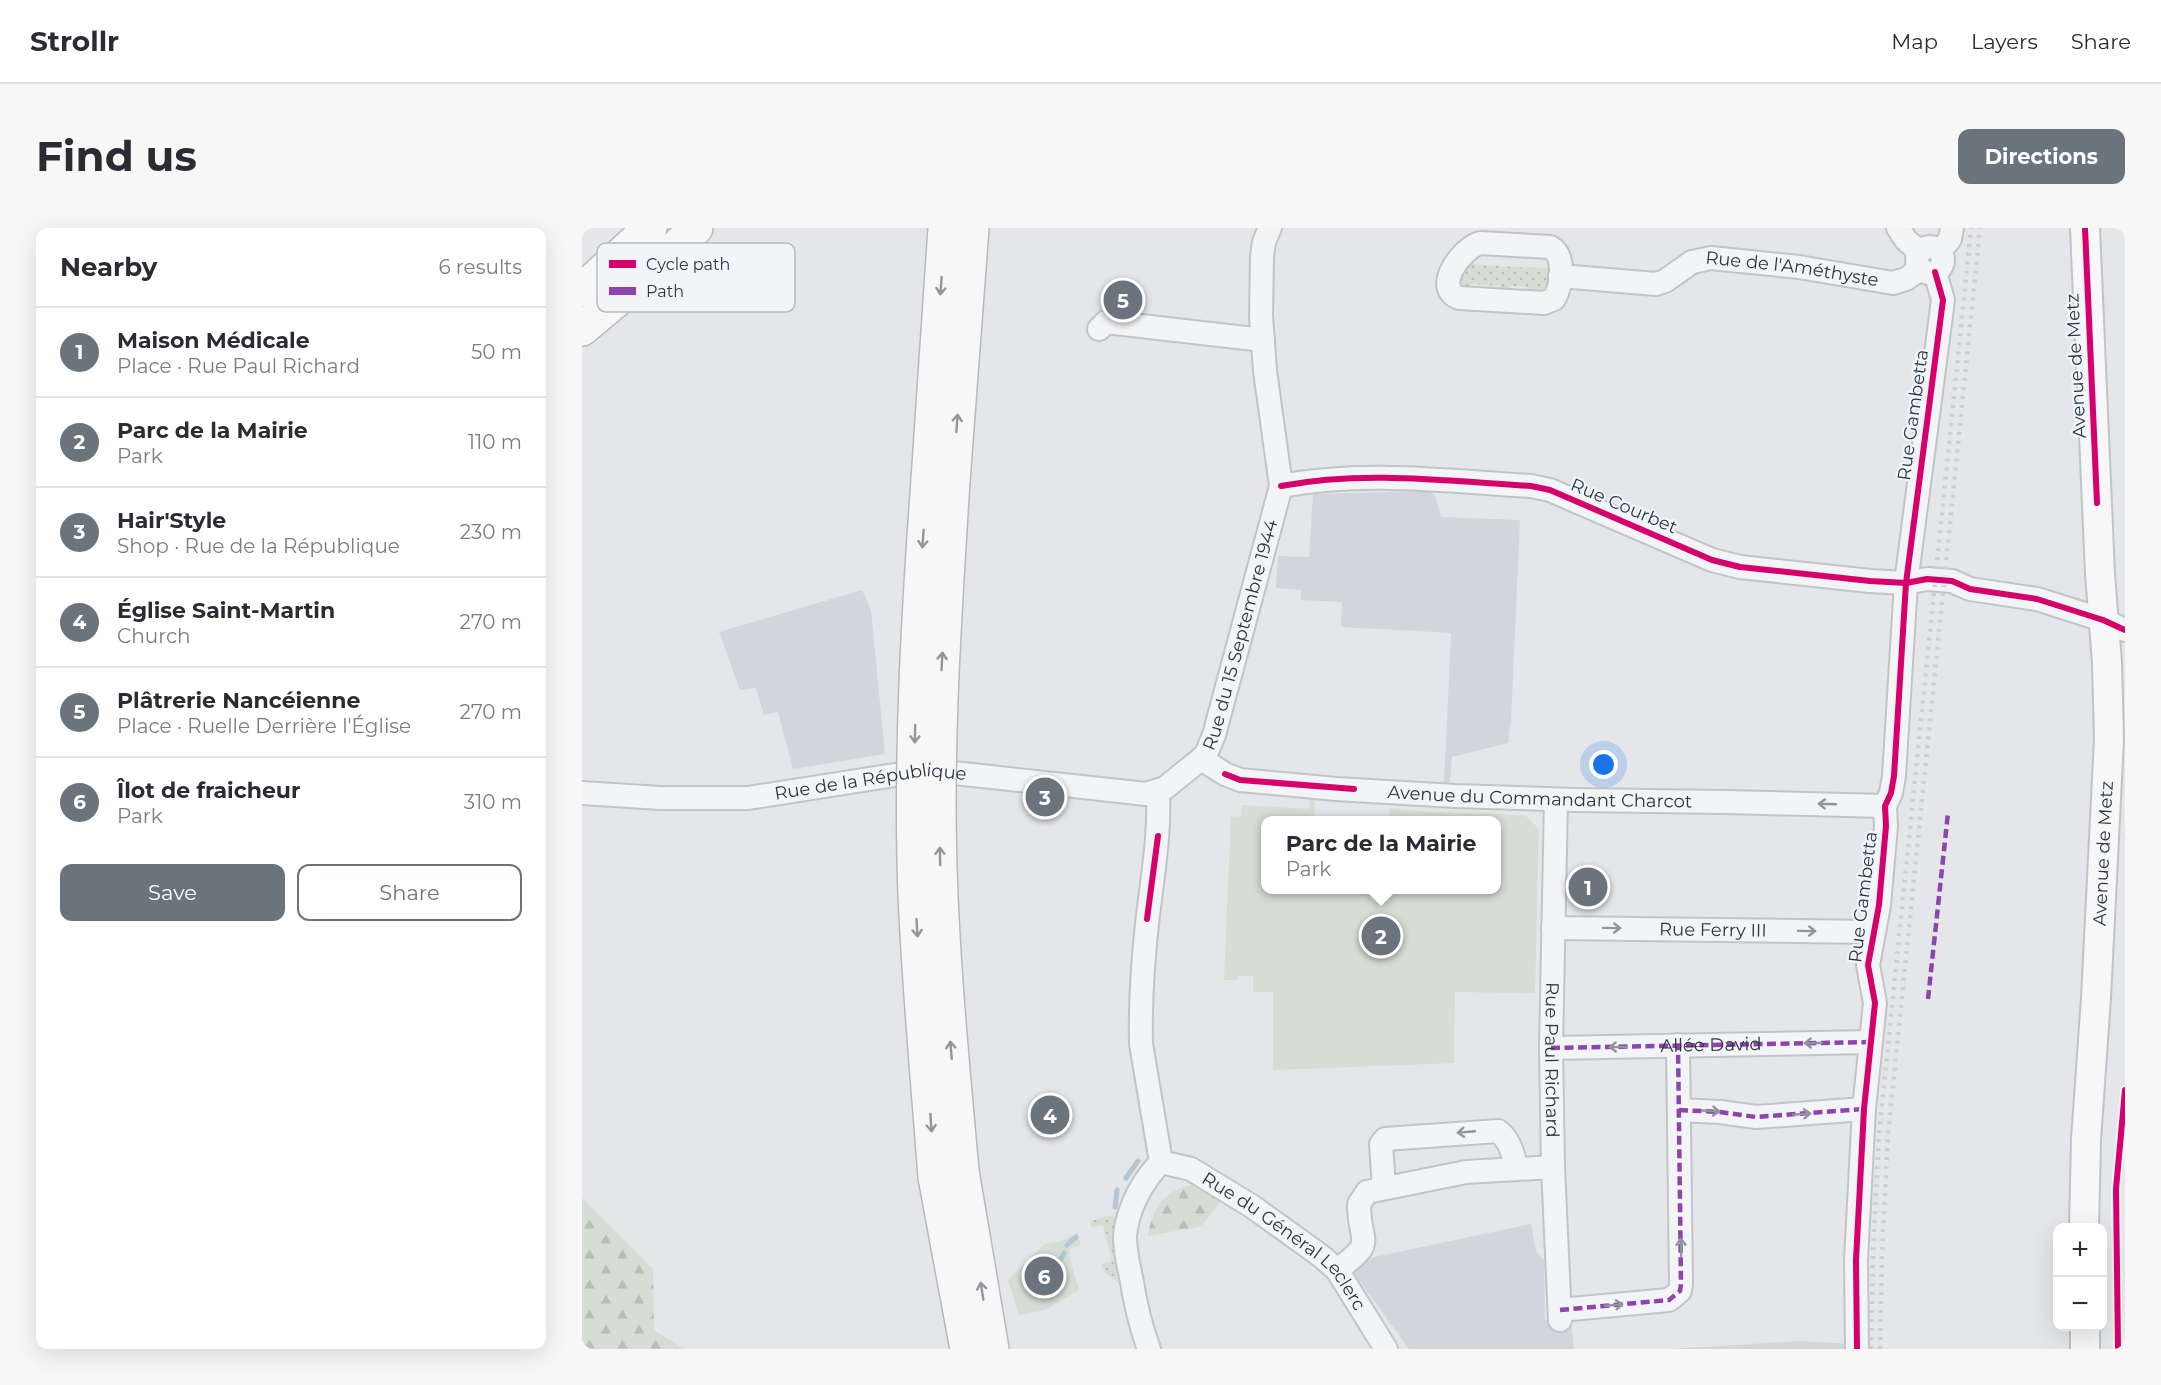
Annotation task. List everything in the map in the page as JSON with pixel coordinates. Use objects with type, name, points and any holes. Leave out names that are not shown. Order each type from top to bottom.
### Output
[{"type":"highway","points":[[634,243],[650,228]]},
{"type":"highway","points":[[680,243],[696,228]]},
{"type":"highway","points":[[945,228],[940,481],[940,866],[949,1174],[967,1349]]},
{"type":"highway","points":[[940,481],[972,228]]},
{"type":"highway","points":[[582,290],[597,276]]},
{"type":"highway","points":[[582,329],[602,312]]},
{"type":"highway","points":[[949,1174],[993,1349]]},
{"type":"main road","name":"Avenue de Metz","points":[[2084,1223],[2086,1140],[2109,739],[2107,663],[2114,625],[2085,228]]},
{"type":"main road","points":[[2085,1331],[2085,1349]]},
{"type":"street","name":"Rue du 15 Septembre 1944","points":[[1158,791],[1201,759],[1214,735],[1281,486],[1261,307],[1262,256],[1264,242],[1270,228]]},
{"type":"street","points":[[1898,228],[1906,240],[1928,261],[1950,239],[1952,228]]},
{"type":"street","points":[[1480,243],[1550,247],[1556,250],[1560,257],[1560,276],[1554,299],[1544,303],[1459,298],[1452,295],[1448,284],[1449,277],[1465,252],[1473,245],[1480,243]]},
{"type":"street","name":"Rue de l'Améthyste","points":[[1560,276],[1656,284],[1665,281],[1692,262],[1711,258],[1843,273],[1887,283],[1900,282],[1928,261]]},
{"type":"street","name":"Rue Gambetta","points":[[1857,1349],[1856,1260],[1864,1110],[1875,1003],[1868,965],[1879,905],[1886,826],[1885,806],[1891,793],[1894,776],[1906,583],[1943,300],[1928,261]]},
{"type":"street","points":[[1099,329],[1106,322],[1263,340]]},
{"type":"street","name":"Rue Courbet","points":[[1281,486],[1364,478],[1531,486],[1550,490],[1712,560],[1752,568],[1906,583],[1927,579],[1952,581],[1970,589],[2037,599],[2114,625]]},
{"type":"street","name":"Avenue du Commandant Charcot","points":[[1201,759],[1225,774],[1240,780],[1326,788],[1556,800],[1885,806]]},
{"type":"street","name":"Rue de la République","points":[[582,793],[660,798],[748,798],[927,770],[1062,783],[1135,793],[1158,791]]},
{"type":"street","points":[[1149,1349],[1138,1318],[1125,1234],[1139,1192],[1150,1173],[1161,1162],[1141,1044],[1141,988],[1159,825],[1158,791]]},
{"type":"street","name":"Rue Paul Richard","points":[[1556,800],[1551,1048],[1553,1167],[1560,1315],[1669,1300],[1680,1292],[1678,1110]]},
{"type":"street","name":"Rue Ferry III","points":[[1553,928],[1873,932]]},
{"type":"street","name":"Allée David","points":[[1551,1048],[1871,1042]]},
{"type":"street","points":[[1678,1045],[1678,1110],[1756,1117],[1864,1110]]},
{"type":"street","points":[[1384,1188],[1381,1144],[1385,1139],[1498,1131],[1503,1134],[1510,1146],[1516,1169]]},
{"type":"street","name":"Rue du Général Leclerc","points":[[1161,1162],[1191,1169],[1281,1227],[1337,1270],[1386,1349]]},
{"type":"street","points":[[1337,1270],[1362,1247],[1365,1239],[1359,1204],[1367,1192],[1466,1172],[1553,1167]]},
{"type":"shaded area","points":[[1428,491],[1435,495],[1441,517],[1520,520],[1511,721],[1508,743],[1452,757],[1450,784],[1444,783],[1451,633],[1341,627],[1342,602],[1301,600],[1301,590],[1276,588],[1278,556],[1309,557],[1313,494]]},
{"type":"shaded area","points":[[862,590],[871,610],[885,754],[793,769],[778,712],[764,715],[756,688],[740,690],[719,632]]},
{"type":"shaded area","points":[[1531,1224],[1536,1251],[1544,1260],[1545,1320],[1571,1318],[1574,1349],[1409,1349],[1355,1275],[1357,1267],[1370,1258]]},
{"type":"shaded area","points":[[1801,1341],[1849,1344],[1849,1349],[1671,1349]]},
{"type":"green space","points":[[1463,264],[1555,269],[1554,293],[1519,296],[1528,287],[1511,286],[1501,295],[1493,294],[1501,286],[1471,284],[1466,290],[1455,291]]},
{"type":"green space","points":[[1310,799],[1315,799],[1314,816],[1261,816],[1261,894],[1501,894],[1501,816],[1389,816],[1390,808],[1427,812],[1525,815],[1539,829],[1535,993],[1455,992],[1454,1063],[1273,1070],[1273,992],[1253,992],[1253,976],[1238,976],[1238,980],[1224,980],[1231,816],[1241,817],[1242,805],[1309,809]]},
{"type":"green space","points":[[1192,1185],[1223,1199],[1198,1227],[1148,1236],[1152,1217],[1161,1202],[1174,1191]]},
{"type":"green space","points":[[582,1198],[653,1269],[654,1330],[683,1349],[582,1349]]},
{"type":"green space","points":[[1108,1216],[1115,1217],[1118,1282],[1105,1273],[1101,1264],[1112,1261],[1103,1225],[1092,1228],[1090,1221]]},
{"type":"green space","points":[[1077,1233],[1081,1245],[1071,1248],[1069,1255],[1079,1290],[1045,1310],[1019,1315],[1008,1280],[1045,1244],[1061,1241]]},
{"type":"waterway","points":[[1126,1178],[1138,1161]]},
{"type":"waterway","points":[[1115,1207],[1117,1190]]},
{"type":"waterway","points":[[1067,1245],[1076,1237]]},
{"type":"waterway","points":[[1048,1266],[1061,1259],[1064,1253]]},
{"type":"railway","points":[[1871,1349],[1879,1134],[1971,228]]},
{"type":"railway","points":[[1880,1349],[1888,1135],[1980,228]]},
{"type":"marked path","points":[[1928,999],[1948,813]]},
{"type":"marked path","points":[[1551,1048],[1871,1042]]},
{"type":"marked path","points":[[1560,1310],[1669,1300],[1680,1291],[1678,1045]]},
{"type":"marked path","points":[[1679,1110],[1756,1117],[1864,1109]]},
{"type":"cycle path","points":[[2085,228],[2097,503]]},
{"type":"cycle path","points":[[1857,1349],[1856,1260],[1864,1109],[1875,1003],[1868,965],[1879,905],[1886,826],[1885,806],[1891,793],[1894,776],[1906,583],[1943,300],[1935,272]]},
{"type":"cycle path","points":[[1281,486],[1312,481],[1374,478],[1531,486],[1550,490],[1712,560],[1740,567],[1870,581],[1906,583],[1927,579],[1952,581],[1970,589],[2037,599],[2103,620],[2125,630]]},
{"type":"cycle path","points":[[1225,774],[1240,780],[1354,789]]},
{"type":"cycle path","points":[[1147,919],[1158,836]]},
{"type":"cycle path","points":[[2118,1349],[2116,1189],[2125,1090]]},
{"type":"place","name":"Plâtrerie Nancéienne","points":[[1123,300]]},
{"type":"place","name":"Hair'Style","points":[[1045,797]]},
{"type":"place","name":"Maison Médicale","points":[[1588,887]]},
{"type":"place","name":"Parc de la Mairie","points":[[1381,936]]},
{"type":"place","name":"Église Saint-Martin","points":[[1050,1115]]},
{"type":"place","name":"Îlot de fraicheur","points":[[1044,1276]]}]
